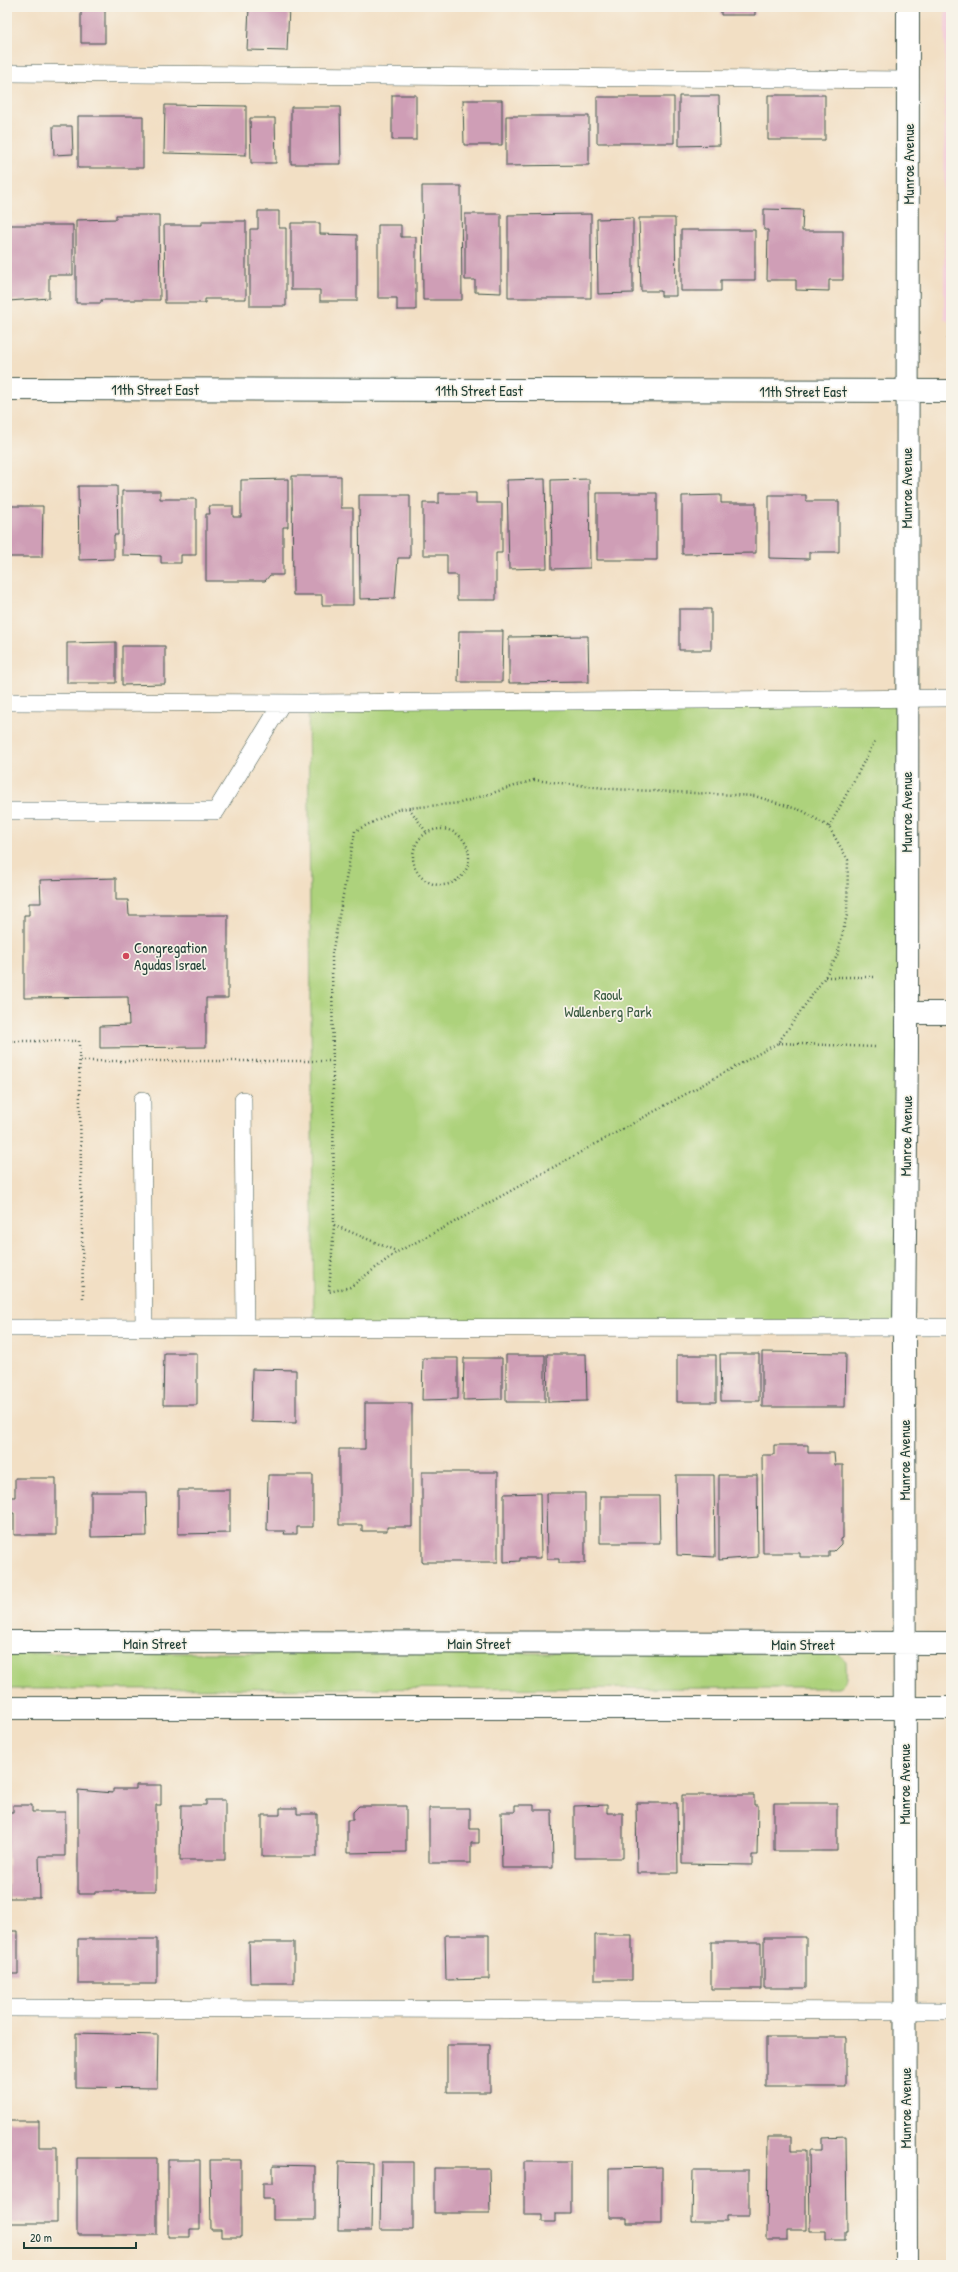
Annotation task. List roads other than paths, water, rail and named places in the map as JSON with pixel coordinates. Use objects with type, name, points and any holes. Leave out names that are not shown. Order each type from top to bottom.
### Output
[{"type":"street","name":"Munroe Avenue","points":[[906,2265],[904,2011],[904,1327],[907,1049],[906,391],[908,7]]},
{"type":"street","name":"11th Street East","points":[[7,389],[951,391]]},
{"type":"street","points":[[907,1013],[951,1013]]},
{"type":"street","name":"Main Street","points":[[7,1642],[951,1644]]},
{"type":"street","points":[[7,1708],[951,1708]]},
{"type":"lane","points":[[7,73],[908,80]]},
{"type":"lane","points":[[7,702],[282,703],[906,700],[951,698]]},
{"type":"lane","points":[[7,811],[216,811],[282,703]]},
{"type":"lane","points":[[142,1100],[144,1327]]},
{"type":"lane","points":[[243,1100],[245,1327]]},
{"type":"lane","points":[[7,1328],[951,1327]]},
{"type":"lane","points":[[7,2008],[951,2011]]},
{"type":"place","name":"Congregation Agudas Israel","points":[[126,956]]},
{"type":"park label","name":"Raoul Wallenberg Park","points":[[608,1002]]}]
